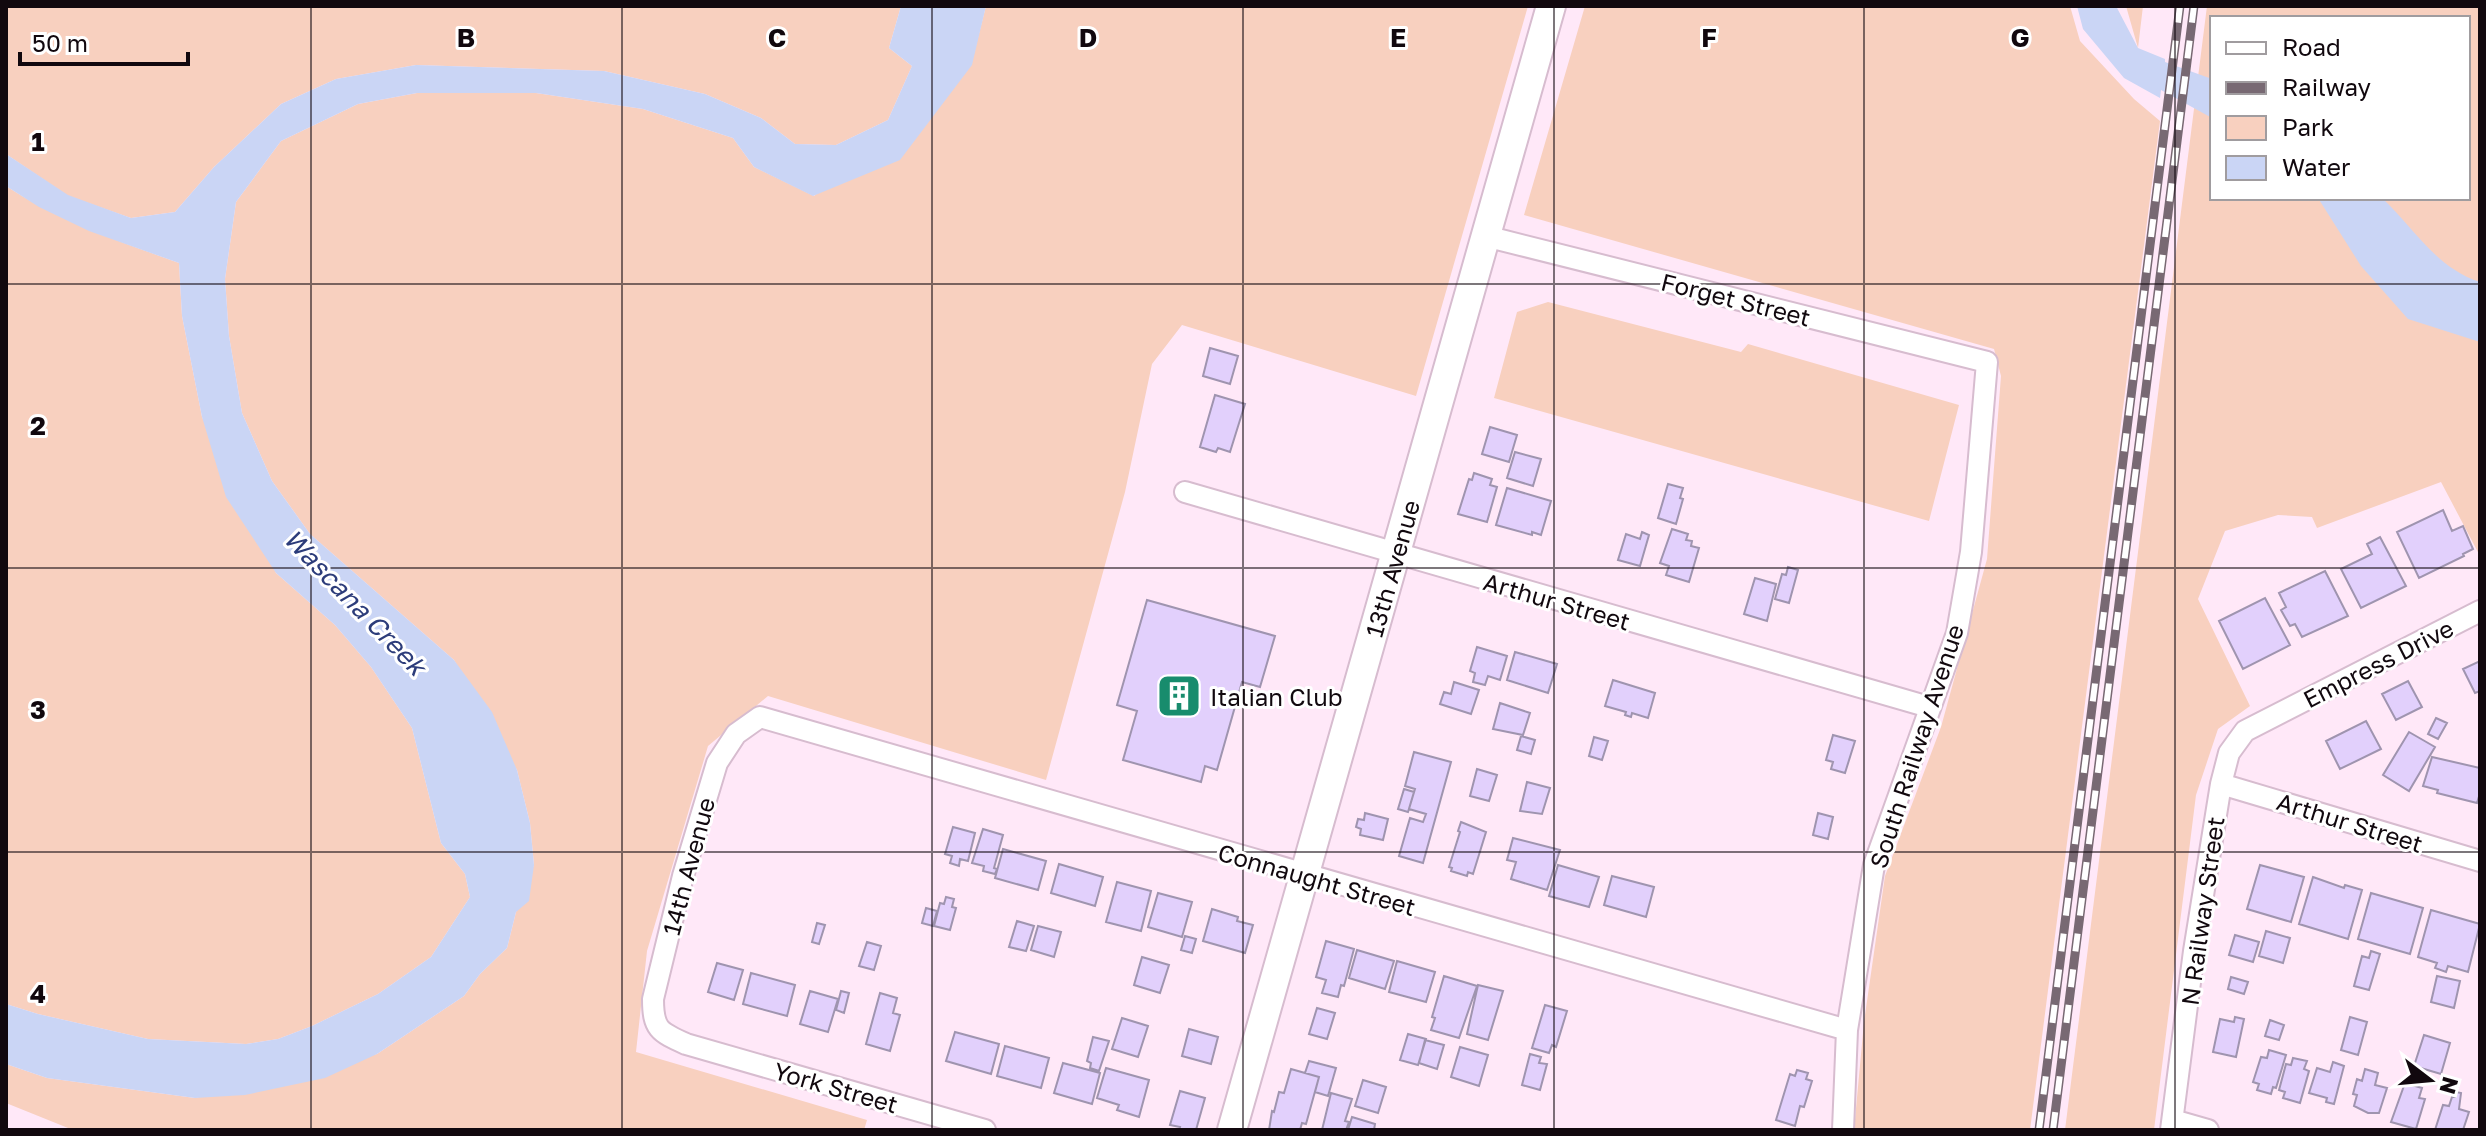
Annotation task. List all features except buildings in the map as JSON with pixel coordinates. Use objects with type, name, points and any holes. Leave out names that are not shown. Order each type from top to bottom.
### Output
[{"type":"street","name":"13th Avenue","points":[[1232,1130],[1551,6]]},
{"type":"street","name":"Forget Street","points":[[1485,236],[1987,362]]},
{"type":"street","name":"South Railway Avenue","points":[[1843,1130],[1847,1030],[1874,865],[1957,633],[1969,566],[1987,362]]},
{"type":"street","name":"Arthur Street","points":[[1185,492],[1929,707]]},
{"type":"street","name":"Empress Drive","points":[[2275,715],[2480,611]]},
{"type":"street","name":"N Railway Street","points":[[2172,1125],[2194,951],[2221,784],[2229,753],[2245,731],[2275,715]]},
{"type":"street","name":"14th Avenue","points":[[686,1044],[662,1034],[653,1019],[653,999],[683,876],[717,763],[736,734],[760,717],[789,723]]},
{"type":"street","name":"Connaught Street","points":[[789,723],[1304,876],[1847,1030]]},
{"type":"street","name":"Arthur Street","points":[[2221,784],[2480,861]]},
{"type":"street","name":"York Street","points":[[686,1044],[985,1130]]},
{"type":"street","points":[[2172,1125],[2208,1130]]},
{"type":"green space","points":[[6,6],[901,6],[889,48],[912,66],[888,120],[836,145],[795,144],[761,118],[705,94],[604,71],[416,65],[336,79],[281,104],[214,167],[175,212],[131,218],[68,196],[6,154]]},
{"type":"green space","points":[[986,6],[1528,6],[1416,396],[1182,325],[1152,364],[1125,492],[1046,780],[768,696],[708,746],[647,951],[636,1052],[867,1120],[864,1130],[73,1130],[6,1103],[6,1064],[47,1078],[195,1098],[377,1054],[464,996],[480,974],[507,948],[516,912],[534,865],[530,823],[517,770],[454,660],[310,534],[272,481],[242,413],[229,336],[225,279],[236,202],[281,141],[358,104],[417,93],[536,93],[643,109],[733,138],[754,167],[814,196],[971,65]]},
{"type":"green space","points":[[1585,6],[2070,6],[2080,41],[2134,99],[2160,121],[2030,1130],[1854,1130],[1864,1022],[1885,876],[1941,727],[1987,559],[2001,376],[1994,349],[1524,215]]},
{"type":"green space","points":[[2126,6],[2143,6],[2138,48]]},
{"type":"green space","points":[[2207,6],[2480,6],[2480,556],[2441,482],[2317,528],[2312,517],[2278,515],[2225,531],[2198,599],[2250,706],[2218,729],[2196,795],[2154,1130],[2065,1130]]},
{"type":"green space","points":[[6,186],[68,220],[179,263],[182,316],[202,417],[276,573],[335,625],[371,667],[412,728],[441,843],[465,874],[470,897],[431,957],[378,994],[278,1039],[246,1044],[148,1039],[6,1004]]},
{"type":"green space","points":[[1548,302],[1741,352],[1748,344],[1959,405],[1929,521],[1494,398],[1517,312]]},
{"type":"water","name":"Wascana Creek","points":[[901,6],[986,6],[972,65],[900,160],[813,196],[754,167],[733,138],[643,109],[536,93],[417,93],[358,104],[281,141],[236,202],[225,279],[229,336],[242,413],[272,481],[310,534],[454,660],[492,712],[517,770],[530,823],[534,865],[529,901],[516,912],[507,948],[480,974],[464,996],[377,1054],[325,1078],[245,1095],[195,1098],[47,1078],[6,1064],[6,1004],[148,1039],[246,1044],[278,1039],[378,994],[431,957],[470,897],[465,874],[441,843],[412,728],[371,667],[335,625],[276,573],[226,497],[202,417],[182,316],[179,263],[89,231],[39,207],[6,186],[6,154],[68,195],[131,218],[175,212],[214,167],[281,104],[336,79],[416,65],[604,71],[705,94],[761,118],[795,144],[836,145],[888,120],[912,66],[889,48]]},
{"type":"water","points":[[2077,6],[2116,6],[2138,48],[2165,59],[2165,62],[2210,78],[2210,117],[2161,90],[2160,98],[2124,78],[2083,29]]},
{"type":"water","points":[[2319,200],[2384,200],[2438,257],[2464,276],[2480,282],[2480,342],[2408,319],[2361,266]]},
{"type":"railway","points":[[2039,1130],[2180,6]]},
{"type":"railway","points":[[2053,1130],[2194,6]]},
{"type":"place","name":"Italian Club","points":[[1179,696]]}]
